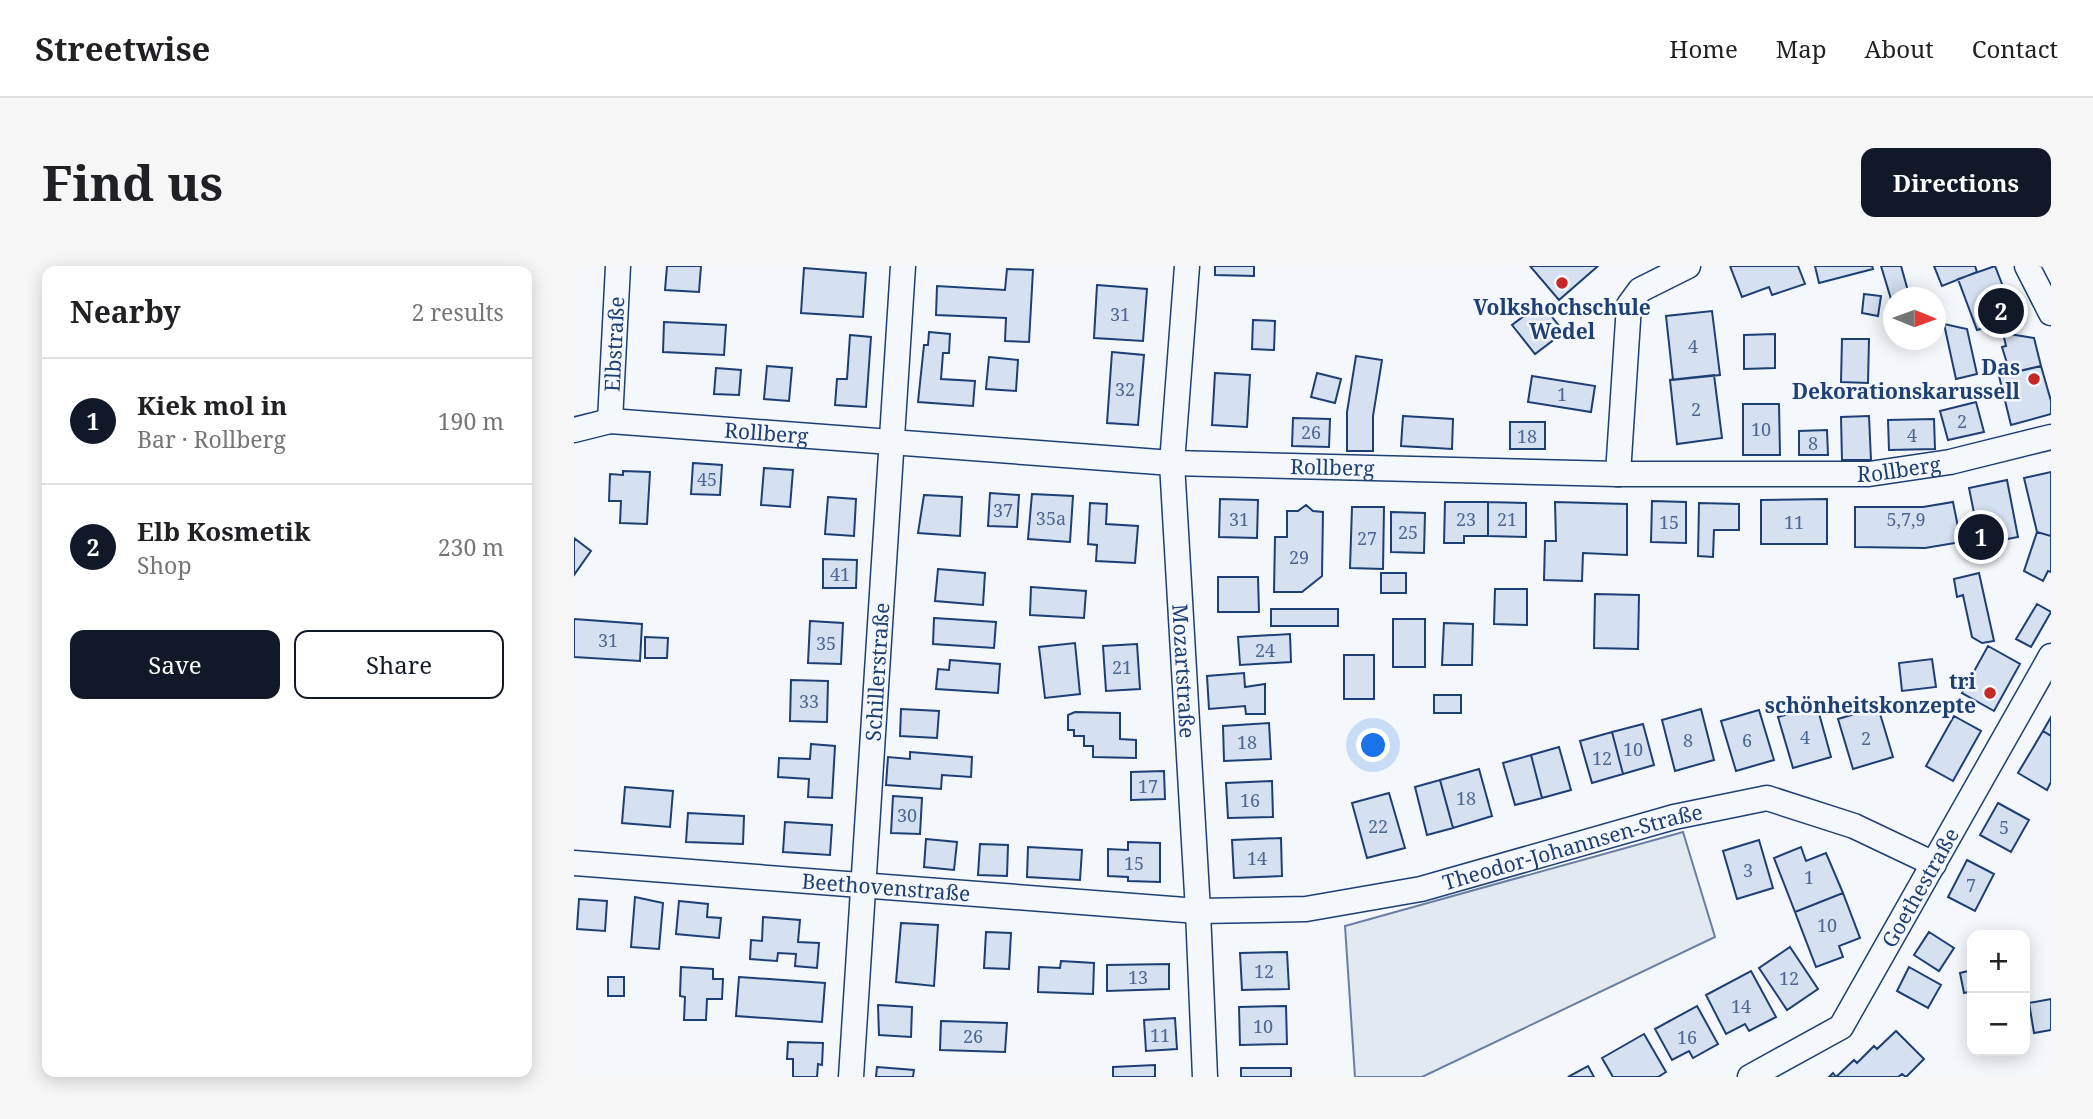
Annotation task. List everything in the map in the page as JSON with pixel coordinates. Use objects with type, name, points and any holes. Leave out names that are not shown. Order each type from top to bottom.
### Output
[{"type":"street","name":"Elbstraße","points":[[610,421],[618,266]]},
{"type":"street","name":"Schillerstraße","points":[[851,1077],[889,442],[903,266]]},
{"type":"street","name":"Mozartstraße","points":[[1188,266],[1172,463],[1199,911],[1205,1077]]},
{"type":"street","points":[[1618,474],[1629,305],[1640,290],[1688,266]]},
{"type":"street","points":[[2026,266],[2051,313]]},
{"type":"street","name":"Elbstraße","points":[[574,430],[610,421]]},
{"type":"street","name":"Elbstraße","points":[[574,440],[610,421]]},
{"type":"street","name":"Rollberg","points":[[610,421],[1172,463],[1618,474],[1869,474],[1950,462],[2051,437]]},
{"type":"street","name":"Goethestraße","points":[[1750,1077],[1841,1027],[2051,656]]},
{"type":"street","name":"Theodor-Johannsen-Straße","points":[[1199,911],[1306,909],[1421,889],[1674,817],[1767,798],[1854,826],[1934,864]]},
{"type":"street","name":"Beethovenstraße","points":[[574,863],[1199,911]]},
{"type":"shaded area","points":[[1683,832],[1715,937],[1422,1077],[1355,1077],[1345,926]]},
{"type":"building","points":[[667,266],[701,266],[699,292],[665,290]]},
{"type":"building","points":[[1215,266],[1254,266],[1254,276],[1215,275]]},
{"type":"building","name":"Volkshochschule Wedel","points":[[1530,266],[1598,266],[1559,300]]},
{"type":"building","points":[[1730,266],[1798,266],[1805,284],[1772,295],[1769,287],[1742,297]]},
{"type":"building","points":[[1815,266],[1872,266],[1873,269],[1819,283]]},
{"type":"building","points":[[1881,266],[1901,266],[1907,287],[1887,287]]},
{"type":"building","points":[[1934,266],[1975,266],[1977,272],[1942,286]]},
{"type":"building","points":[[1995,266],[2016,320],[1977,330],[1958,279]]},
{"type":"building","points":[[804,268],[866,273],[863,317],[801,313]]},
{"type":"building","points":[[1007,269],[1033,270],[1029,342],[1005,341],[1006,318],[936,315],[937,286],[1005,290]]},
{"type":"building","points":[[1097,285],[1147,289],[1143,341],[1094,338]]},
{"type":"building","points":[[1864,294],[1881,296],[1878,316],[1862,313]]},
{"type":"building","points":[[1541,303],[1564,332],[1535,354],[1512,325]]},
{"type":"building","points":[[1712,311],[1720,375],[1673,380],[1666,316]]},
{"type":"building","points":[[1253,320],[1275,321],[1274,350],[1252,349]]},
{"type":"building","points":[[664,322],[726,325],[724,355],[663,352]]},
{"type":"building","points":[[1946,324],[1967,329],[1977,374],[1956,379]]},
{"type":"building","points":[[929,332],[950,334],[949,353],[943,353],[941,379],[975,381],[973,406],[918,402],[924,345],[928,345]]},
{"type":"building","points":[[2003,333],[2034,338],[2041,366],[2010,373],[2002,347],[2006,346]]},
{"type":"building","points":[[1775,334],[1775,368],[1744,369],[1744,335]]},
{"type":"building","points":[[850,335],[871,337],[866,407],[835,405],[837,379],[847,379]]},
{"type":"building","points":[[1842,339],[1869,339],[1868,383],[1841,382]]},
{"type":"building","points":[[1112,352],[1144,355],[1138,425],[1107,423]]},
{"type":"building","points":[[1356,356],[1382,360],[1373,416],[1373,451],[1347,451],[1347,412]]},
{"type":"building","points":[[989,357],[1018,360],[1016,391],[986,389]]},
{"type":"building","points":[[767,366],[792,368],[789,401],[764,399]]},
{"type":"building","points":[[2041,366],[2051,401],[2051,414],[2011,425],[1999,376]]},
{"type":"building","points":[[716,368],[741,370],[739,395],[714,394]]},
{"type":"building","points":[[1215,373],[1250,375],[1247,427],[1212,425]]},
{"type":"building","points":[[1317,373],[1341,379],[1335,403],[1311,397]]},
{"type":"building","points":[[1714,375],[1722,438],[1677,444],[1670,380]]},
{"type":"building","points":[[1532,376],[1595,386],[1591,412],[1528,402]]},
{"type":"building","points":[[1976,402],[1984,432],[1948,440],[1940,411]]},
{"type":"building","points":[[1743,404],[1779,404],[1780,455],[1743,455]]},
{"type":"building","points":[[1403,416],[1453,419],[1452,449],[1401,446]]},
{"type":"building","points":[[1869,416],[1871,460],[1842,460],[1841,417]]},
{"type":"building","points":[[1293,418],[1330,419],[1329,447],[1292,446]]},
{"type":"building","points":[[1934,419],[1935,449],[1889,450],[1888,420]]},
{"type":"building","points":[[1510,422],[1545,422],[1545,449],[1510,449]]},
{"type":"building","points":[[1827,430],[1828,455],[1799,455],[1799,431]]},
{"type":"building","points":[[693,463],[722,465],[720,495],[691,494]]},
{"type":"building","points":[[764,468],[793,470],[790,507],[761,505]]},
{"type":"building","points":[[623,471],[650,472],[647,524],[620,523],[621,501],[609,501],[610,474],[623,475]]},
{"type":"building","points":[[2051,472],[2051,536],[2037,532],[2024,478]]},
{"type":"building","points":[[2007,480],[2018,537],[1971,546],[1968,529],[1977,528],[1969,488]]},
{"type":"building","points":[[990,493],[1019,495],[1017,527],[988,526]]},
{"type":"building","points":[[1032,494],[1073,496],[1070,542],[1028,539]]},
{"type":"building","points":[[924,495],[962,497],[960,536],[918,533]]},
{"type":"building","points":[[828,497],[856,499],[854,536],[825,534]]},
{"type":"building","points":[[1220,499],[1258,500],[1257,538],[1219,537]]},
{"type":"building","points":[[1827,499],[1827,544],[1761,544],[1761,500]]},
{"type":"building","points":[[1652,501],[1686,502],[1686,543],[1651,542]]},
{"type":"building","points":[[1445,502],[1488,502],[1488,536],[1464,536],[1464,543],[1444,543]]},
{"type":"building","points":[[1488,502],[1526,503],[1526,537],[1488,536]]},
{"type":"building","points":[[1555,502],[1627,504],[1627,555],[1583,553],[1582,581],[1544,580],[1545,541],[1556,541]]},
{"type":"building","points":[[1953,502],[1961,542],[1925,548],[1855,547],[1855,507],[1923,507]]},
{"type":"building","points":[[1090,503],[1107,504],[1106,524],[1138,526],[1135,563],[1096,561],[1097,545],[1088,544]]},
{"type":"building","points":[[1699,503],[1739,504],[1739,530],[1714,530],[1713,557],[1698,556]]},
{"type":"building","points":[[1306,505],[1313,511],[1323,512],[1322,576],[1302,592],[1274,592],[1275,537],[1287,537],[1287,511],[1298,511]]},
{"type":"building","points":[[1352,507],[1384,507],[1383,569],[1350,568]]},
{"type":"building","points":[[1391,512],[1425,513],[1424,553],[1391,552]]},
{"type":"building","points":[[1968,529],[1973,555],[1964,556],[1959,531]]},
{"type":"building","points":[[2037,532],[2051,536],[2051,572],[2048,571],[2043,581],[2024,571]]},
{"type":"building","points":[[574,538],[591,551],[574,575]]},
{"type":"building","points":[[823,559],[857,560],[856,588],[823,588]]},
{"type":"building","points":[[938,569],[985,573],[983,605],[935,601]]},
{"type":"building","points":[[1381,573],[1406,573],[1406,593],[1381,593]]},
{"type":"building","points":[[1979,573],[1994,641],[1982,643],[1972,637],[1963,595],[1957,597],[1954,579]]},
{"type":"building","points":[[1218,577],[1258,577],[1259,612],[1218,612]]},
{"type":"building","points":[[1031,587],[1086,591],[1084,618],[1030,615]]},
{"type":"building","points":[[1495,589],[1527,589],[1527,625],[1494,624]]},
{"type":"building","points":[[1595,594],[1639,595],[1638,649],[1594,648]]},
{"type":"building","points":[[2037,604],[2051,612],[2031,647],[2016,639]]},
{"type":"building","points":[[1271,609],[1338,609],[1338,626],[1271,626]]},
{"type":"building","points":[[934,618],[996,622],[994,648],[933,644]]},
{"type":"building","points":[[574,619],[642,624],[640,661],[574,657]]},
{"type":"building","points":[[1393,619],[1425,619],[1425,667],[1393,667]]},
{"type":"building","points":[[810,621],[843,623],[841,664],[808,663]]},
{"type":"building","points":[[1444,623],[1473,624],[1472,665],[1442,665]]},
{"type":"building","points":[[1290,634],[1291,662],[1240,665],[1238,637]]},
{"type":"building","points":[[645,637],[668,638],[667,658],[645,658]]},
{"type":"building","points":[[1075,643],[1080,694],[1045,698],[1039,647]]},
{"type":"building","points":[[1137,644],[1140,689],[1106,691],[1103,646]]},
{"type":"building","points":[[1988,646],[2020,664],[1994,711],[1962,693]]},
{"type":"building","points":[[1344,655],[1374,655],[1374,699],[1344,699]]},
{"type":"building","points":[[1932,659],[1936,687],[1902,691],[1899,663]]},
{"type":"building","points":[[950,660],[1000,664],[998,693],[936,689],[938,669],[949,670]]},
{"type":"building","points":[[1244,673],[1245,687],[1265,684],[1265,714],[1246,714],[1245,706],[1209,709],[1207,676]]},
{"type":"building","points":[[791,680],[828,681],[827,722],[790,721]]},
{"type":"building","points":[[1434,695],[1461,695],[1461,713],[1434,713]]},
{"type":"building","points":[[1817,706],[1831,757],[1793,768],[1778,717]]},
{"type":"building","points":[[1878,707],[1893,757],[1853,769],[1838,719]]},
{"type":"building","points":[[901,709],[939,711],[937,738],[900,736]]},
{"type":"building","points":[[1701,709],[1714,760],[1675,771],[1662,720]]},
{"type":"building","points":[[1759,710],[1774,760],[1736,771],[1721,721]]},
{"type":"building","points":[[1075,712],[1120,713],[1120,739],[1136,740],[1136,758],[1093,757],[1093,746],[1084,746],[1084,736],[1074,736],[1074,730],[1068,730],[1068,715]]},
{"type":"building","points":[[1954,716],[1981,731],[1953,781],[1926,766]]},
{"type":"building","points":[[2051,717],[2051,736],[2043,731]]},
{"type":"building","points":[[1269,723],[1271,759],[1224,761],[1223,726]]},
{"type":"building","points":[[1643,724],[1654,765],[1623,774],[1612,732]]},
{"type":"building","points":[[2043,731],[2051,736],[2051,782],[2047,790],[2018,773]]},
{"type":"building","points":[[1612,732],[1623,774],[1592,783],[1580,741]]},
{"type":"building","points":[[811,744],[835,746],[832,798],[808,797],[809,779],[778,777],[779,758],[810,759]]},
{"type":"building","points":[[1559,747],[1571,790],[1542,798],[1531,755]]},
{"type":"building","points":[[910,752],[972,757],[971,777],[942,775],[941,789],[886,785],[888,757],[910,759]]},
{"type":"building","points":[[1531,755],[1542,798],[1515,805],[1503,763]]},
{"type":"building","points":[[1479,769],[1492,816],[1453,828],[1440,780]]},
{"type":"building","points":[[1164,771],[1165,799],[1131,800],[1131,772]]},
{"type":"building","points":[[1440,780],[1453,828],[1427,835],[1415,787]]},
{"type":"building","points":[[1272,781],[1273,817],[1228,818],[1226,783]]},
{"type":"building","points":[[625,787],[673,791],[670,827],[622,823]]},
{"type":"building","points":[[1389,793],[1405,848],[1367,858],[1352,803]]},
{"type":"building","points":[[893,796],[922,798],[920,834],[891,833]]},
{"type":"building","points":[[1998,803],[2029,820],[2011,852],[1980,835]]},
{"type":"building","points":[[688,813],[744,816],[743,844],[686,842]]},
{"type":"building","points":[[785,822],[832,825],[830,855],[783,852]]},
{"type":"building","points":[[1281,838],[1282,876],[1234,878],[1232,840]]},
{"type":"building","points":[[926,839],[957,842],[954,870],[924,867]]},
{"type":"building","points":[[1759,840],[1773,888],[1737,899],[1723,851]]},
{"type":"building","points":[[1128,842],[1160,843],[1160,882],[1128,881],[1128,877],[1108,876],[1108,849],[1128,850]]},
{"type":"building","points":[[980,844],[1008,845],[1007,876],[978,875]]},
{"type":"building","points":[[1028,847],[1082,850],[1080,880],[1027,877]]},
{"type":"building","points":[[1801,847],[1806,861],[1826,853],[1843,893],[1795,912],[1774,858]]},
{"type":"building","points":[[1967,860],[1994,874],[1975,911],[1948,897]]},
{"type":"building","points":[[1843,893],[1860,938],[1839,946],[1843,957],[1816,967],[1795,912]]},
{"type":"building","points":[[635,897],[663,903],[659,949],[631,947]]},
{"type":"building","points":[[579,899],[607,901],[605,931],[577,929]]},
{"type":"building","points":[[679,901],[708,904],[707,917],[721,918],[719,938],[676,934]]},
{"type":"building","points":[[763,917],[800,920],[798,942],[819,943],[817,968],[795,966],[796,954],[778,953],[777,961],[750,959],[751,940],[762,941]]},
{"type":"building","points":[[901,923],[938,925],[934,986],[896,982]]},
{"type":"building","points":[[986,932],[1011,933],[1009,969],[984,968]]},
{"type":"building","points":[[1929,932],[1954,948],[1939,971],[1914,955]]},
{"type":"building","points":[[1790,947],[1818,989],[1787,1010],[1759,968]]},
{"type":"building","points":[[1287,952],[1289,989],[1242,990],[1240,953]]},
{"type":"building","points":[[1061,961],[1094,963],[1093,994],[1038,992],[1039,967],[1060,968]]},
{"type":"building","points":[[1169,964],[1169,989],[1107,991],[1107,965]]},
{"type":"building","points":[[681,967],[713,969],[713,979],[723,979],[722,999],[707,999],[706,1020],[684,1020],[685,997],[680,996]]},
{"type":"building","points":[[1909,967],[1941,985],[1928,1008],[1897,991]]},
{"type":"building","points":[[1751,971],[1776,1017],[1749,1031],[1745,1024],[1726,1034],[1706,995]]},
{"type":"building","points":[[1967,971],[1967,992],[1964,993],[1960,973]]},
{"type":"building","points":[[608,977],[624,977],[624,996],[608,996]]},
{"type":"building","points":[[739,977],[825,983],[822,1022],[736,1016]]},
{"type":"building","points":[[2051,999],[2051,1030],[2034,1033],[2030,1003]]},
{"type":"building","points":[[878,1005],[912,1007],[911,1037],[879,1035]]},
{"type":"building","points":[[1286,1006],[1287,1044],[1240,1045],[1239,1007]]},
{"type":"building","points":[[1697,1006],[1718,1044],[1693,1058],[1689,1051],[1672,1060],[1655,1029]]},
{"type":"building","points":[[1175,1018],[1177,1049],[1146,1051],[1144,1020]]},
{"type":"building","points":[[941,1021],[1007,1023],[1005,1052],[940,1050]]},
{"type":"building","points":[[1896,1031],[1924,1059],[1906,1077],[1902,1074],[1898,1077],[1836,1077],[1854,1060],[1857,1063],[1874,1046],[1877,1049]]},
{"type":"building","points":[[1644,1034],[1666,1072],[1658,1077],[1613,1077],[1602,1058]]},
{"type":"building","points":[[788,1042],[823,1043],[822,1065],[818,1064],[817,1077],[793,1077],[793,1059],[787,1059]]},
{"type":"building","points":[[1155,1065],[1155,1077],[1113,1077],[1113,1067]]},
{"type":"building","points":[[1588,1066],[1594,1077],[1568,1077]]},
{"type":"building","points":[[877,1067],[914,1070],[913,1077],[876,1077]]},
{"type":"building","points":[[1241,1068],[1291,1068],[1291,1077],[1241,1077]]},
{"type":"place","name":"Volkshochschule Wedel","points":[[1562,283]]},
{"type":"place","name":"Elb Kosmetik","points":[[2001,311]]},
{"type":"place","name":"Das Dekorationskarussell","points":[[2034,379]]},
{"type":"place","name":"Kiek mol in","points":[[1981,537]]},
{"type":"place","name":"tri schönheitskonzepte","points":[[1990,693]]}]
